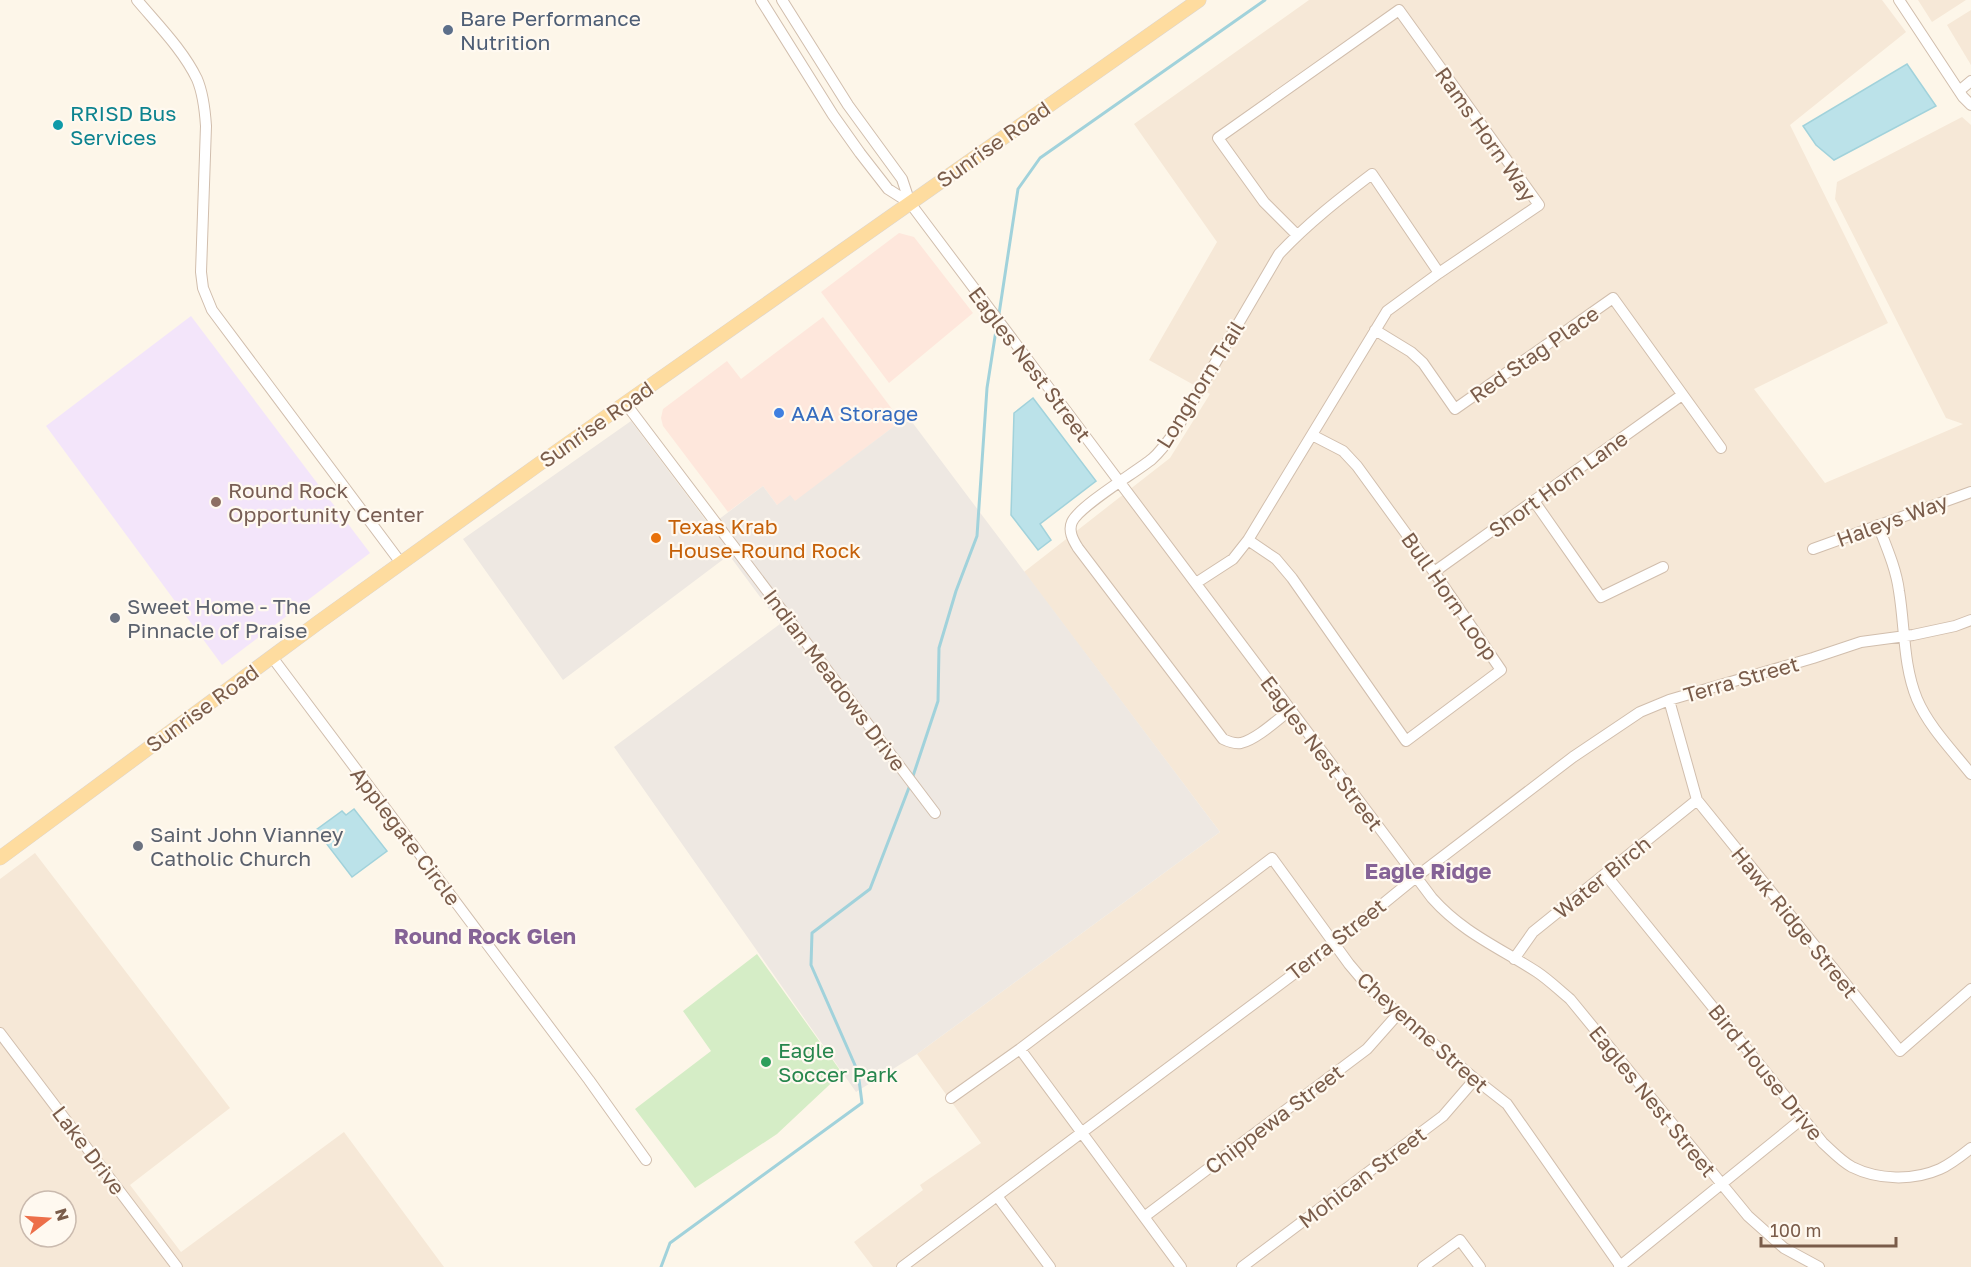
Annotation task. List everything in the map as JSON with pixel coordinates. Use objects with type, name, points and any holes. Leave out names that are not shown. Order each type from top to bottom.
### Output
[{"type":"main road","name":"Sunrise Road","points":[[0,858],[539,464],[1199,0]]},
{"type":"street","points":[[138,0],[186,60],[198,81],[203,101],[206,126],[200,256],[203,288],[212,310],[402,563]]},
{"type":"street","name":"Eagles Nest Street","points":[[761,0],[833,115],[860,153],[888,189],[910,203]]},
{"type":"street","name":"Eagles Nest Street","points":[[782,0],[848,105],[902,179],[910,203],[1442,910],[1466,930],[1546,979],[1579,1009],[1748,1216],[1770,1237],[1814,1266]]},
{"type":"street","points":[[1899,0],[1959,91],[1971,105]]},
{"type":"street","name":"Rams Horn Way","points":[[1196,583],[1233,558],[1248,540],[1387,311],[1539,205],[1400,10],[1218,138],[1264,202],[1297,235]]},
{"type":"street","points":[[1959,91],[1971,81]]},
{"type":"street","name":"Longhorn Trail","points":[[1290,710],[1250,739],[1240,743],[1231,743],[1223,739],[1074,542],[1072,523],[1081,511],[1154,457],[1171,437],[1279,254],[1325,209],[1372,174],[1439,273]]},
{"type":"street","name":"Red Stag Place","points":[[1375,330],[1411,352],[1423,363],[1455,409],[1613,298],[1721,448]]},
{"type":"street","name":"Short Horn Lane","points":[[1434,572],[1682,395]]},
{"type":"street","name":"Indian Meadows Drive","points":[[626,405],[935,813]]},
{"type":"street","name":"Bull Horn Loop","points":[[1248,540],[1276,559],[1292,578],[1406,741],[1501,670],[1357,466],[1343,451],[1312,435]]},
{"type":"street","name":"Haleys Way","points":[[1813,549],[1971,492]]},
{"type":"street","points":[[1534,501],[1601,597],[1663,567]]},
{"type":"street","points":[[1878,525],[1899,588],[1908,669],[1918,701],[1933,726],[1971,774]]},
{"type":"street","name":"Terra Street","points":[[902,1267],[915,1263],[997,1196],[1335,943],[1416,877],[1605,734],[1640,712],[1669,700],[1861,642],[1954,626],[1971,620]]},
{"type":"street","name":"Applegate Circle","points":[[272,657],[589,1080],[646,1160]]},
{"type":"street","name":"Hawk Ridge Street","points":[[1669,700],[1697,800],[1900,1051],[1971,989]]},
{"type":"street","name":"Water Birch","points":[[1514,959],[1533,932],[1697,800]]},
{"type":"street","name":"Cheyenne Street","points":[[951,1098],[1020,1049],[1272,858],[1356,973],[1371,990],[1507,1104],[1620,1267]]},
{"type":"street","name":"Bird House Drive","points":[[1605,874],[1823,1143],[1840,1159],[1851,1166],[1881,1176],[1909,1177],[1935,1171],[1971,1148]]},
{"type":"street","name":"Chippewa Street","points":[[1144,1217],[1367,1049],[1398,1014]]},
{"type":"street","name":"Lake Drive","points":[[0,1033],[177,1267]]},
{"type":"street","points":[[1020,1049],[1181,1267]]},
{"type":"street","name":"Mohican Street","points":[[1242,1267],[1443,1116],[1475,1079]]},
{"type":"street","points":[[1620,1267],[1803,1118]]},
{"type":"street","points":[[997,1196],[1050,1267]]},
{"type":"street","points":[[1423,1267],[1460,1240],[1480,1267]]},
{"type":"shaded area","points":[[1309,0],[1882,0],[1906,32],[1790,125],[1888,323],[1754,389],[1825,483],[1963,424],[1946,418],[1835,199],[1837,182],[1962,117],[1971,125],[1971,1267],[873,1267],[854,1242],[923,1190],[920,1185],[981,1143],[917,1054],[1220,832],[1024,572],[1170,458],[1210,394],[1149,360],[1217,242],[1134,124]]},
{"type":"shaded area","points":[[1918,0],[1966,0],[1932,22]]},
{"type":"shaded area","points":[[1971,10],[1971,65],[1947,25]]},
{"type":"shaded area","points":[[899,233],[914,237],[973,313],[889,383],[821,292]]},
{"type":"shaded area","name":"Round Rock Opportunity Center","points":[[191,316],[370,553],[222,665],[46,426]]},
{"type":"shaded area","name":"AAA Storage","points":[[823,317],[901,421],[795,502],[777,505],[763,486],[728,512],[663,426],[661,418],[663,409],[727,361],[741,379]]},
{"type":"shaded area","points":[[631,421],[710,526],[763,486],[777,505],[790,495],[795,501],[901,421],[912,422],[1220,832],[917,1054],[856,1092],[614,747],[780,624],[729,555],[563,680],[463,539]]},
{"type":"shaded area","points":[[35,853],[230,1108],[130,1185],[181,1252],[344,1132],[444,1267],[0,1267],[0,879]]},
{"type":"green space","name":"Eagle Soccer Park","points":[[757,954],[842,1073],[777,1134],[695,1188],[635,1109],[711,1051],[683,1011]]},
{"type":"water","points":[[1907,64],[1936,106],[1834,160],[1816,145],[1803,126]]},
{"type":"water","points":[[1033,398],[1096,481],[1040,524],[1051,540],[1038,550],[1011,515],[1014,413]]},
{"type":"water","points":[[354,809],[387,851],[352,877],[316,830],[342,811],[346,815]]},
{"type":"waterway","points":[[999,314],[1018,189],[1040,158],[1265,0]]},
{"type":"waterway","points":[[912,779],[938,701],[939,648],[956,591],[977,536],[987,388],[997,324]]},
{"type":"waterway","points":[[661,1267],[670,1243],[862,1103],[858,1072],[811,965],[812,933],[870,889],[910,785]]},
{"type":"place","name":"Bare Performance Nutrition","points":[[448,30]]},
{"type":"place","name":"RRISD Bus Services","points":[[58,125]]},
{"type":"place","name":"AAA Storage","points":[[779,413]]},
{"type":"place","name":"Round Rock Opportunity Center","points":[[216,502]]},
{"type":"place","name":"Texas Krab House-Round Rock","points":[[656,538]]},
{"type":"place","name":"Sweet Home - The Pinnacle of Praise","points":[[115,618]]},
{"type":"place","name":"Saint John Vianney Catholic Church","points":[[138,846]]},
{"type":"place","name":"Eagle Soccer Park","points":[[766,1062]]},
{"type":"district","name":"Eagle Ridge","points":[[1428,870]]},
{"type":"district","name":"Round Rock Glen","points":[[485,935]]}]
